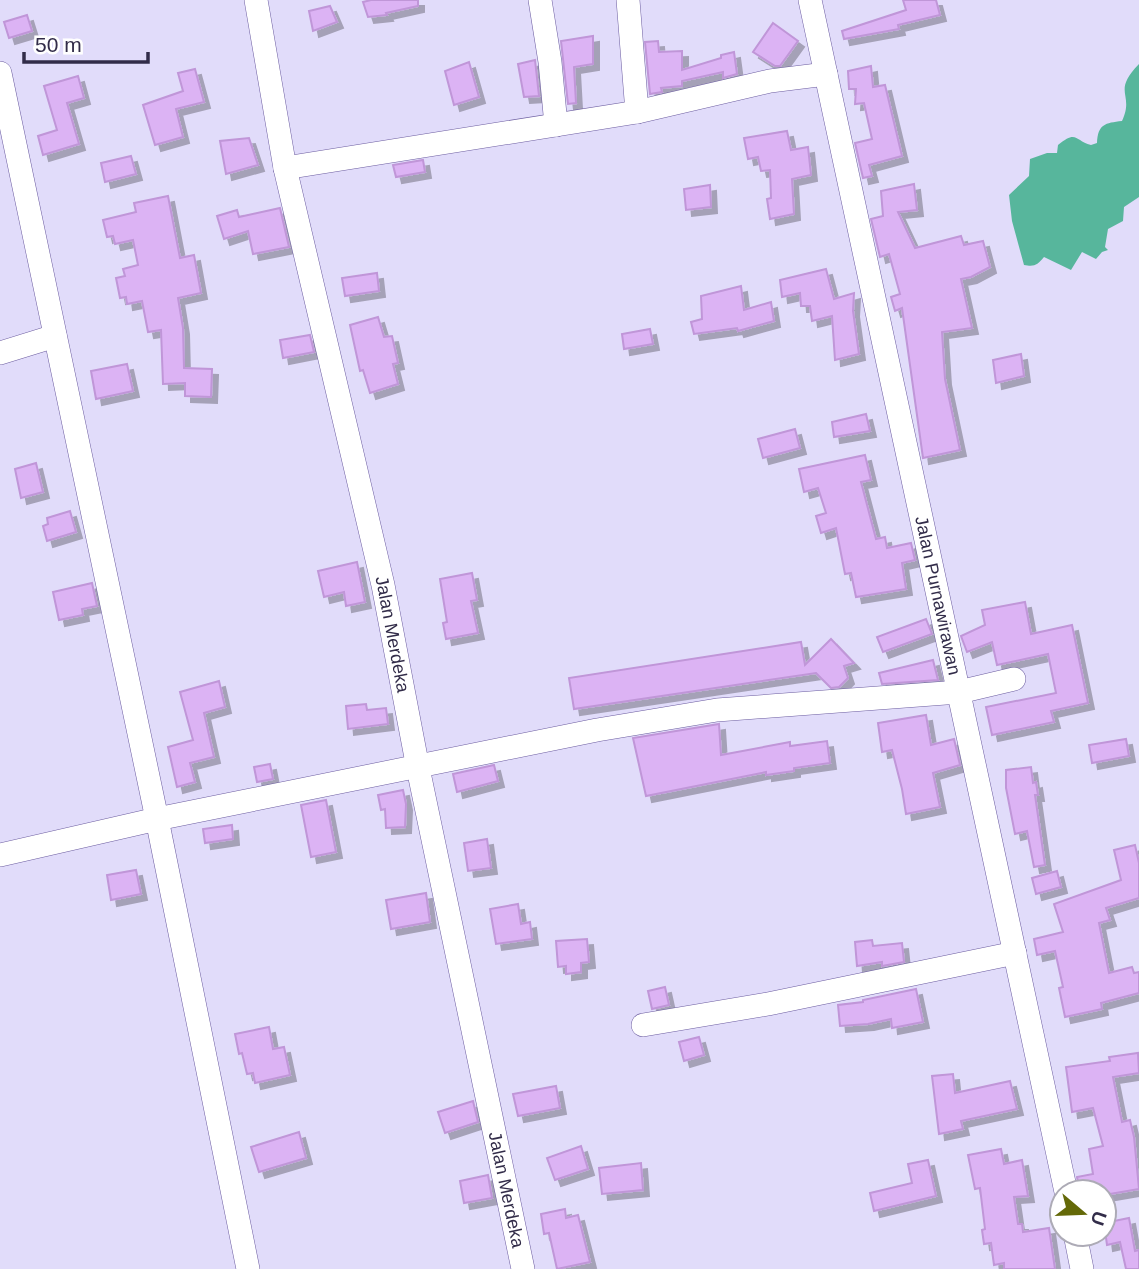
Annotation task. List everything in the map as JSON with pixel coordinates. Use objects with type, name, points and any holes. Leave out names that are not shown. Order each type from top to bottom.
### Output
[{"type":"street","name":"Jalan Merdeka","points":[[256,0],[285,168],[383,585],[418,768],[523,1269]]},
{"type":"street","points":[[540,0],[556,125]]},
{"type":"street","points":[[628,0],[637,112]]},
{"type":"street","name":"Jalan Purnawirawan","points":[[810,0],[1063,1178]]},
{"type":"street","points":[[0,73],[248,1269]]},
{"type":"street","points":[[285,168],[637,112],[770,81],[826,74]]},
{"type":"street","points":[[0,353],[55,336]]},
{"type":"street","points":[[0,855],[597,730],[717,710],[959,692],[1014,679]]},
{"type":"street","points":[[643,1025],[768,1003],[1015,953]]},
{"type":"street","points":[[1078,1248],[1082,1269]]},
{"type":"shaded area","points":[[1139,64],[1139,197],[1124,207],[1123,221],[1108,229],[1105,247],[1108,250],[1096,259],[1082,252],[1071,270],[1044,257],[1036,265],[1024,265],[1012,221],[1009,195],[1029,176],[1030,159],[1047,153],[1057,153],[1058,145],[1073,137],[1091,145],[1097,143],[1103,126],[1122,121],[1126,104],[1126,81]]},
{"type":"building","points":[[418,0],[418,6],[386,13],[387,15],[368,17],[363,2]]},
{"type":"building","points":[[903,0],[936,0],[940,15],[898,25],[899,29],[844,39],[842,31],[906,10]]},
{"type":"building","points":[[330,6],[337,22],[313,31],[309,11]]},
{"type":"building","points":[[27,15],[32,31],[9,38],[4,22]]},
{"type":"building","points":[[773,23],[798,41],[780,66],[775,66],[753,52]]},
{"type":"building","points":[[593,36],[593,64],[574,67],[576,103],[568,104],[561,41]]},
{"type":"building","points":[[658,41],[659,52],[682,51],[682,70],[734,52],[737,74],[723,78],[723,72],[682,81],[682,86],[661,88],[662,92],[650,94],[645,42]]},
{"type":"building","points":[[535,60],[539,96],[524,97],[518,64]]},
{"type":"building","points":[[469,62],[479,97],[454,105],[445,71]]},
{"type":"building","points":[[871,66],[873,87],[885,85],[902,156],[869,165],[872,176],[863,178],[855,143],[872,139],[864,103],[855,104],[856,89],[849,89],[848,71]]},
{"type":"building","points":[[195,69],[204,102],[176,109],[183,137],[155,145],[143,105],[183,91],[178,73]]},
{"type":"building","points":[[78,76],[84,98],[67,103],[79,144],[43,155],[38,136],[57,130],[44,86]]},
{"type":"building","points":[[787,131],[791,150],[808,147],[811,175],[792,179],[794,214],[770,219],[767,199],[771,198],[770,170],[761,171],[758,157],[748,159],[744,138]]},
{"type":"building","points":[[249,138],[258,165],[226,174],[220,141]]},
{"type":"building","points":[[131,156],[136,174],[105,182],[101,163]]},
{"type":"building","points":[[423,160],[425,172],[396,177],[393,165]]},
{"type":"building","points":[[914,184],[917,210],[898,212],[915,248],[961,236],[964,245],[983,241],[990,267],[961,279],[972,328],[942,332],[945,379],[960,450],[923,458],[902,308],[895,311],[891,297],[900,294],[889,254],[880,257],[871,219],[883,216],[881,191]]},
{"type":"building","points":[[710,185],[711,207],[686,210],[684,189]]},
{"type":"building","points":[[168,196],[180,258],[194,255],[201,293],[178,298],[183,328],[184,368],[212,369],[211,397],[185,396],[185,383],[163,384],[161,330],[148,332],[142,301],[127,304],[126,297],[120,298],[116,278],[125,276],[123,269],[138,265],[133,240],[115,244],[113,236],[107,237],[103,220],[136,212],[134,203]]},
{"type":"building","points":[[280,208],[289,247],[253,254],[248,231],[224,239],[217,216],[237,210],[239,217]]},
{"type":"building","points":[[826,269],[834,299],[854,293],[853,311],[859,354],[835,360],[832,316],[812,321],[810,306],[801,306],[800,293],[782,297],[780,280]]},
{"type":"building","points":[[377,273],[379,291],[345,296],[342,278]]},
{"type":"building","points":[[741,286],[744,310],[771,302],[774,321],[738,331],[737,328],[694,334],[691,322],[702,319],[701,296]]},
{"type":"building","points":[[378,317],[384,337],[392,336],[398,363],[393,364],[398,384],[370,393],[363,370],[360,371],[350,325]]},
{"type":"building","points":[[650,329],[653,344],[624,349],[622,334]]},
{"type":"building","points":[[310,335],[314,352],[283,358],[280,340]]},
{"type":"building","points":[[1021,354],[1024,376],[996,383],[993,360]]},
{"type":"building","points":[[127,364],[133,391],[96,399],[91,371]]},
{"type":"building","points":[[866,414],[870,431],[834,437],[832,422]]},
{"type":"building","points":[[795,429],[800,448],[763,458],[758,439]]},
{"type":"building","points":[[865,455],[871,480],[861,482],[876,539],[885,537],[887,548],[911,543],[915,560],[902,563],[906,589],[856,597],[851,573],[845,574],[836,528],[821,533],[816,516],[826,513],[818,488],[804,492],[799,469]]},
{"type":"building","points":[[36,463],[43,492],[21,498],[15,469]]},
{"type":"building","points":[[70,511],[76,532],[47,541],[43,526],[48,524],[47,518]]},
{"type":"building","points":[[357,562],[365,602],[346,606],[344,592],[324,597],[318,571]]},
{"type":"building","points":[[472,573],[477,600],[471,601],[478,633],[446,639],[443,623],[447,622],[440,579]]},
{"type":"building","points":[[92,583],[97,606],[82,609],[83,615],[59,620],[53,592]]},
{"type":"building","points":[[1025,602],[1031,634],[1072,625],[1088,703],[1051,711],[1054,722],[992,735],[986,707],[1056,693],[1048,654],[997,665],[992,642],[967,652],[961,636],[985,625],[982,610]]},
{"type":"building","points":[[926,619],[932,634],[883,652],[877,637]]},
{"type":"building","points":[[831,639],[854,663],[844,666],[848,678],[839,687],[831,688],[816,673],[574,709],[569,678],[801,642],[805,665]]},
{"type":"building","points":[[933,660],[938,680],[882,684],[879,673]]},
{"type":"building","points":[[219,681],[225,707],[204,713],[214,757],[190,763],[195,782],[177,787],[168,747],[193,740],[180,692]]},
{"type":"building","points":[[366,704],[367,710],[386,708],[388,724],[348,729],[346,706]]},
{"type":"building","points":[[926,715],[931,745],[954,739],[960,765],[933,773],[940,807],[906,814],[892,750],[882,752],[878,723]]},
{"type":"building","points":[[719,724],[721,755],[790,742],[790,746],[827,741],[830,763],[766,775],[766,772],[646,796],[633,738]]},
{"type":"building","points":[[1126,739],[1129,756],[1092,763],[1089,745]]},
{"type":"building","points":[[270,764],[273,779],[257,782],[254,767]]},
{"type":"building","points":[[494,765],[498,781],[457,792],[453,774]]},
{"type":"building","points":[[1031,767],[1038,795],[1035,795],[1045,865],[1034,867],[1027,831],[1015,834],[1006,788],[1006,770]]},
{"type":"building","points":[[403,790],[406,804],[405,827],[386,828],[385,809],[381,810],[378,795]]},
{"type":"building","points":[[326,800],[336,852],[311,857],[301,805]]},
{"type":"building","points":[[232,825],[233,839],[205,843],[203,829]]},
{"type":"building","points":[[487,839],[491,868],[468,871],[464,843]]},
{"type":"building","points":[[1135,845],[1139,863],[1139,898],[1106,908],[1110,920],[1099,923],[1109,973],[1132,967],[1134,973],[1139,972],[1139,993],[1101,1003],[1102,1009],[1065,1017],[1059,988],[1063,987],[1055,951],[1037,955],[1034,939],[1063,932],[1054,904],[1121,880],[1114,850]]},
{"type":"building","points":[[136,870],[141,894],[111,900],[107,875]]},
{"type":"building","points":[[1057,871],[1061,887],[1036,894],[1032,878]]},
{"type":"building","points":[[426,893],[430,922],[391,929],[386,900]]},
{"type":"building","points":[[518,904],[521,924],[530,922],[532,939],[496,944],[490,909]]},
{"type":"building","points":[[587,939],[589,962],[581,963],[581,972],[566,974],[566,966],[558,967],[556,941]]},
{"type":"building","points":[[872,940],[873,946],[902,943],[904,962],[882,966],[882,962],[857,966],[855,942]]},
{"type":"building","points":[[665,987],[669,1005],[652,1009],[648,991]]},
{"type":"building","points":[[916,989],[923,1022],[892,1028],[891,1019],[840,1026],[838,1005]]},
{"type":"building","points":[[269,1027],[273,1049],[284,1047],[290,1075],[255,1083],[253,1073],[247,1074],[235,1034]]},
{"type":"building","points":[[699,1037],[704,1055],[684,1061],[679,1042]]},
{"type":"building","points":[[1138,1053],[1139,1073],[1113,1077],[1122,1122],[1130,1120],[1134,1137],[1139,1189],[1118,1193],[1118,1178],[1077,1178],[1093,1174],[1089,1149],[1103,1146],[1093,1108],[1072,1112],[1066,1067],[1110,1061],[1109,1057]]},
{"type":"building","points":[[953,1074],[955,1093],[1010,1081],[1017,1109],[961,1121],[963,1129],[939,1134],[932,1076]]},
{"type":"building","points":[[556,1086],[560,1108],[518,1116],[513,1094]]},
{"type":"building","points":[[473,1101],[478,1122],[445,1133],[438,1112]]},
{"type":"building","points":[[299,1132],[306,1158],[259,1172],[251,1147]]},
{"type":"building","points":[[581,1146],[588,1169],[555,1180],[547,1158]]},
{"type":"building","points":[[1001,1149],[1004,1164],[1022,1160],[1028,1196],[1014,1197],[1018,1224],[1022,1224],[1023,1232],[1048,1228],[1048,1248],[1052,1248],[1055,1269],[1004,1269],[1004,1263],[994,1265],[991,1243],[984,1244],[980,1188],[975,1189],[968,1155]]},
{"type":"building","points":[[928,1160],[936,1196],[874,1211],[870,1193],[912,1183],[908,1164]]},
{"type":"building","points":[[641,1163],[643,1190],[602,1194],[599,1168]]},
{"type":"building","points":[[488,1175],[492,1198],[464,1203],[460,1181]]},
{"type":"building","points":[[565,1209],[566,1218],[578,1215],[590,1262],[557,1269],[549,1233],[544,1234],[541,1214]]},
{"type":"building","points":[[1129,1218],[1135,1251],[1139,1250],[1139,1269],[1126,1269],[1118,1242],[1118,1220]]}]
